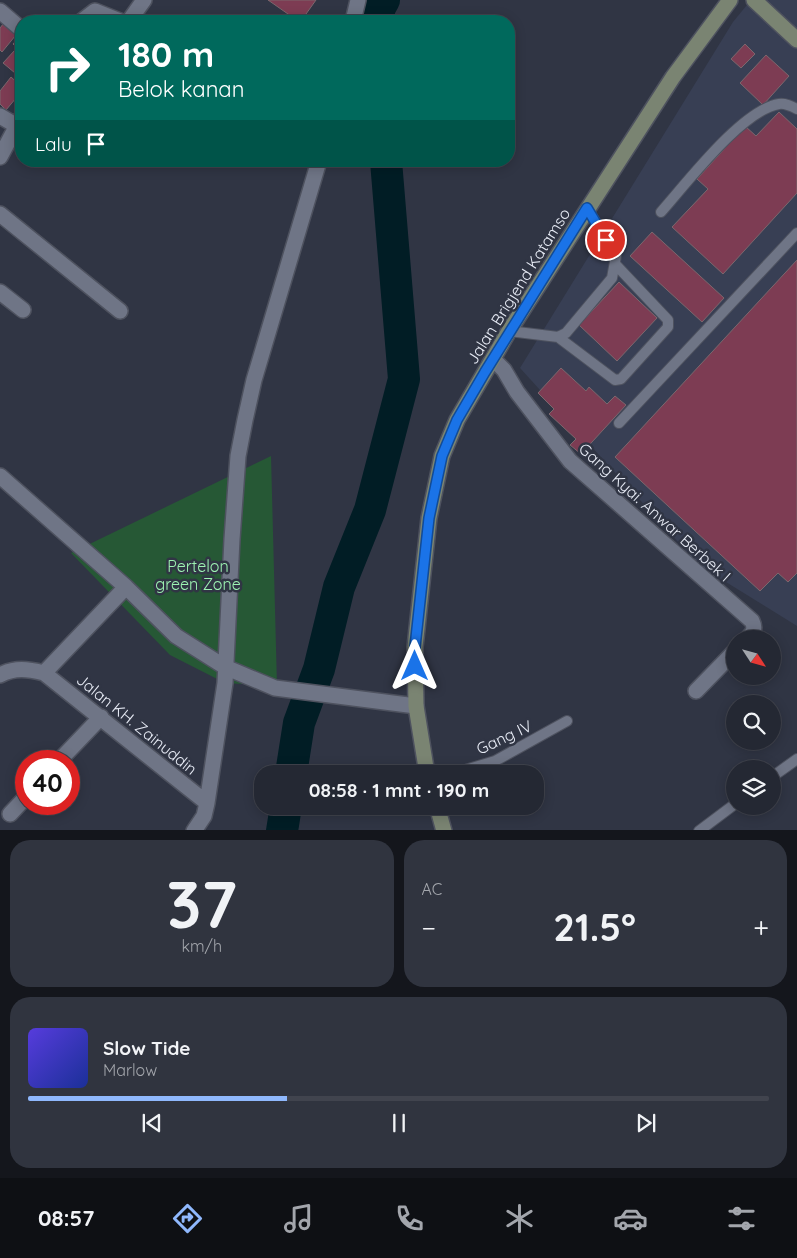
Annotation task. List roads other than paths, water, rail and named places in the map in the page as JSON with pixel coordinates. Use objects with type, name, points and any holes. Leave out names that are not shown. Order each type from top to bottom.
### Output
[{"type":"street","points":[[355,15],[358,0]]},
{"type":"street","name":"Jalan Brigjend Katamso","points":[[426,765],[416,706],[415,647],[429,518],[434,486],[442,456],[457,420],[509,331],[673,77],[730,0]]},
{"type":"street","points":[[754,0],[797,40]]},
{"type":"street","points":[[131,15],[138,2]]},
{"type":"street","points":[[0,10],[15,24]]},
{"type":"street","points":[[90,15],[95,11],[105,15]]},
{"type":"street","points":[[0,116],[15,121]]},
{"type":"street","points":[[0,156],[15,129]]},
{"type":"street","points":[[194,830],[204,816],[207,803],[225,683],[232,539],[238,456],[244,420],[254,380],[317,167]]},
{"type":"street","points":[[0,214],[120,311]]},
{"type":"street","points":[[0,292],[23,310]]},
{"type":"street","name":"Gang Kyai. Anwar Berbek I","points":[[493,359],[504,370],[517,392],[570,461],[752,621],[753,630]]},
{"type":"street","points":[[0,476],[126,587],[176,636],[225,667],[275,688],[416,706]]},
{"type":"street","points":[[0,675],[22,669],[44,673],[126,587]]},
{"type":"street","points":[[696,691],[726,660]]},
{"type":"street","name":"Jalan KH. Zainuddin","points":[[44,673],[207,803]]},
{"type":"street","points":[[70,750],[101,717]]},
{"type":"street","points":[[10,814],[15,809]]},
{"type":"street","points":[[440,815],[444,830]]},
{"type":"lane","points":[[661,212],[728,136],[744,122],[780,104],[797,109]]},
{"type":"lane","points":[[558,337],[566,333],[612,278],[616,265],[616,256],[587,208]]},
{"type":"lane","points":[[619,423],[797,233]]},
{"type":"lane","points":[[509,331],[558,337],[615,380],[621,379],[668,327],[668,320],[616,265]]},
{"type":"lane","name":"Gang IV","points":[[482,765],[495,761],[567,721]]},
{"type":"lane","points":[[781,771],[797,760]]},
{"type":"lane","points":[[699,830],[726,810]]},
{"type":"waterway","points":[[379,15],[379,9],[384,0]]},
{"type":"waterway","points":[[292,765],[299,723],[319,669],[339,587],[370,510],[404,379],[386,167]]},
{"type":"waterway","points":[[282,830],[285,815]]},
{"type":"park label","name":"Pertelon green Zone","points":[[198,575]]}]
